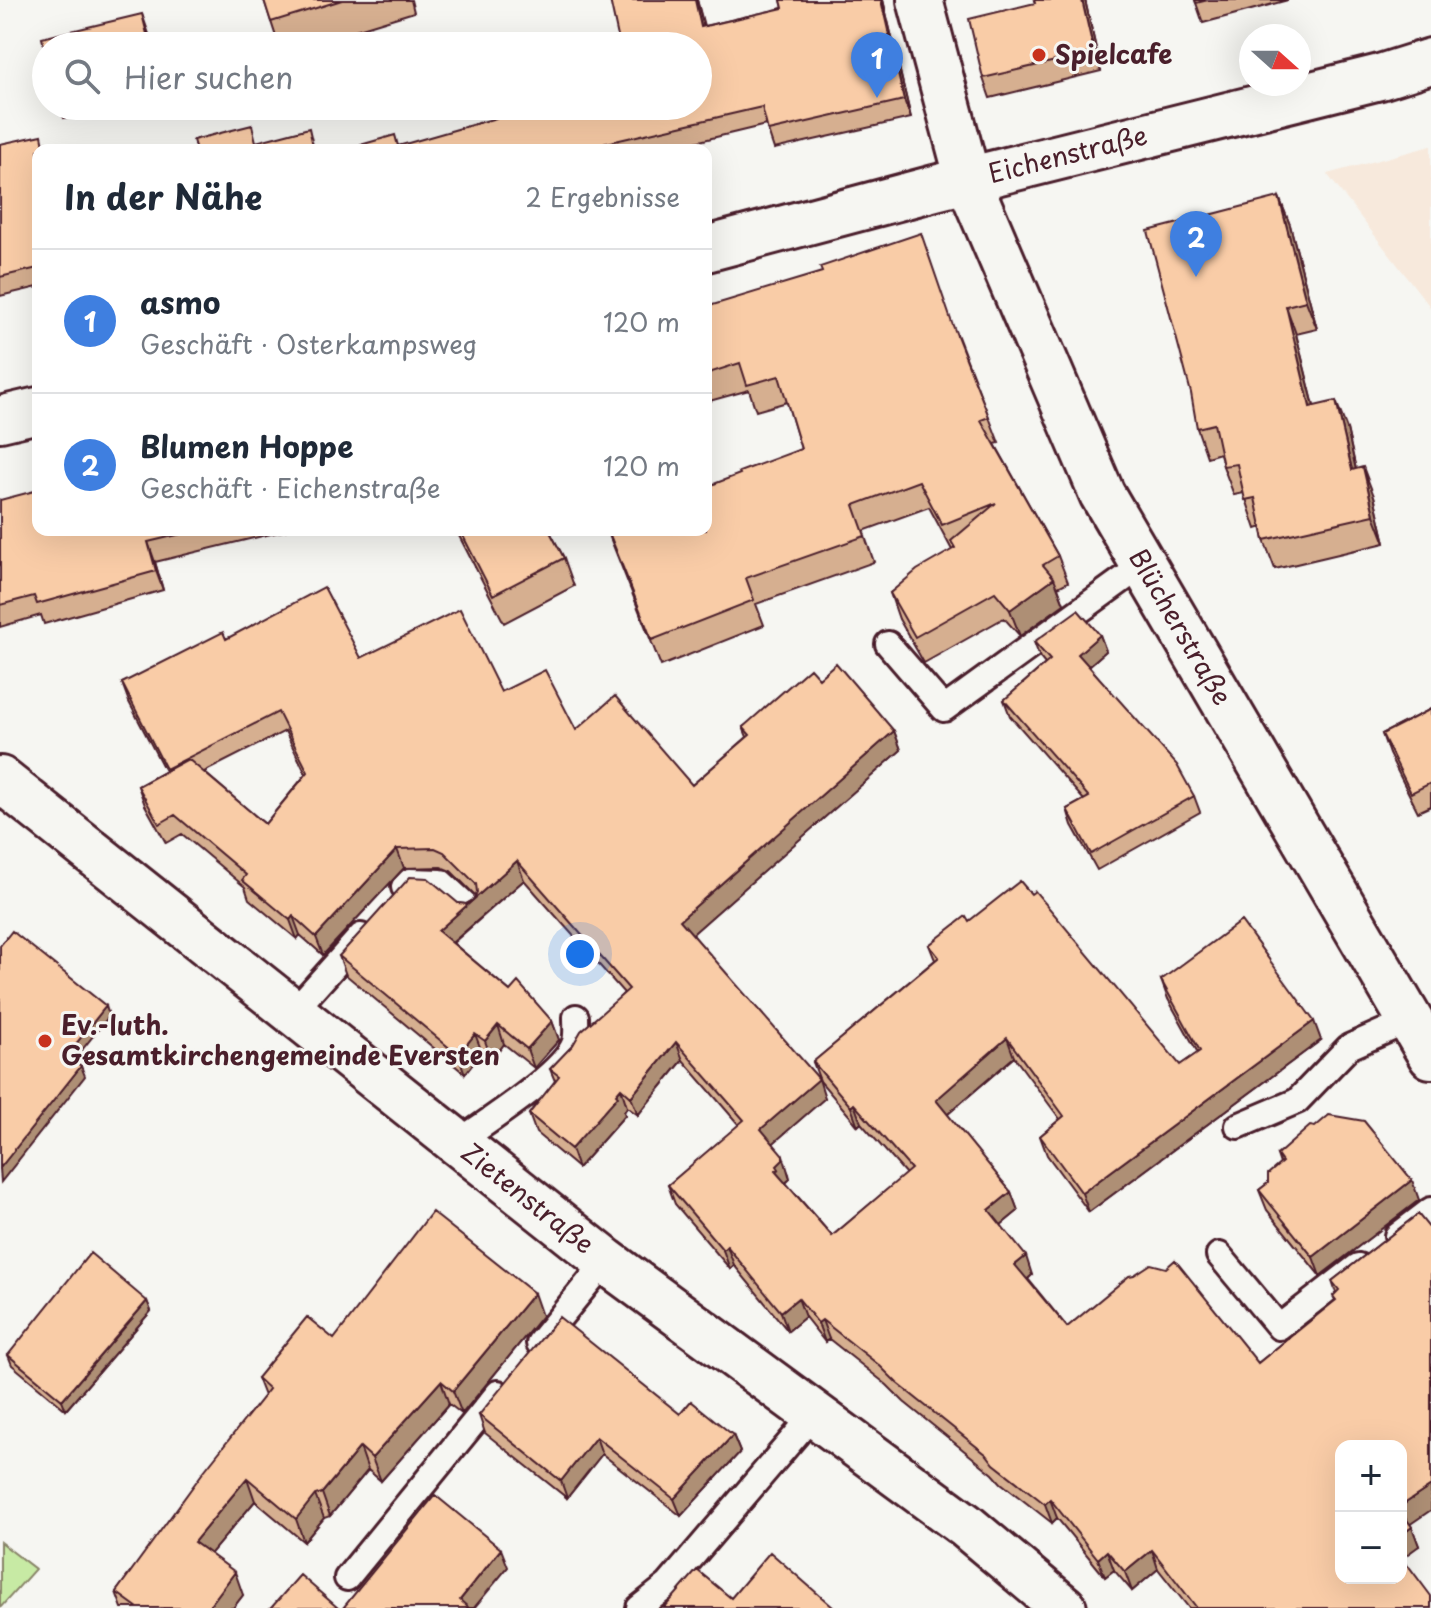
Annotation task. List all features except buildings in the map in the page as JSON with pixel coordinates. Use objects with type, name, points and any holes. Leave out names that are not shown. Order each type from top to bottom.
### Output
[{"type":"street","name":"Blücherstraße","points":[[920,0],[968,180],[1102,494],[1420,1038]]},
{"type":"street","name":"Eichenstraße","points":[[712,247],[1380,77],[1431,61]]},
{"type":"street","points":[[0,419],[32,411]]},
{"type":"street","name":"Zietenstraße","points":[[0,779],[606,1261],[965,1525],[1064,1608]]},
{"type":"lane","points":[[888,644],[944,709],[1144,564]]},
{"type":"lane","points":[[293,1012],[410,881],[441,882],[469,908]]},
{"type":"lane","points":[[457,1143],[565,1060],[575,1041],[576,1017]]},
{"type":"lane","points":[[1238,1126],[1297,1101],[1349,1047],[1420,1038]]},
{"type":"lane","points":[[1219,1255],[1279,1327],[1431,1210]]},
{"type":"lane","points":[[347,1578],[606,1261]]},
{"type":"lane","points":[[639,1608],[668,1585],[814,1414]]},
{"type":"shaded area","points":[[1431,146],[1431,308],[1327,174]]},
{"type":"green space","points":[[0,1542],[35,1569],[0,1608]]},
{"type":"place","name":"Spielcafe","points":[[1039,55]]},
{"type":"place","name":"asmo","points":[[877,98]]},
{"type":"place","name":"Blumen Hoppe","points":[[1196,277]]},
{"type":"place","name":"Ev.-luth. Gesamtkirchengemeinde Eversten","points":[[45,1041]]}]
